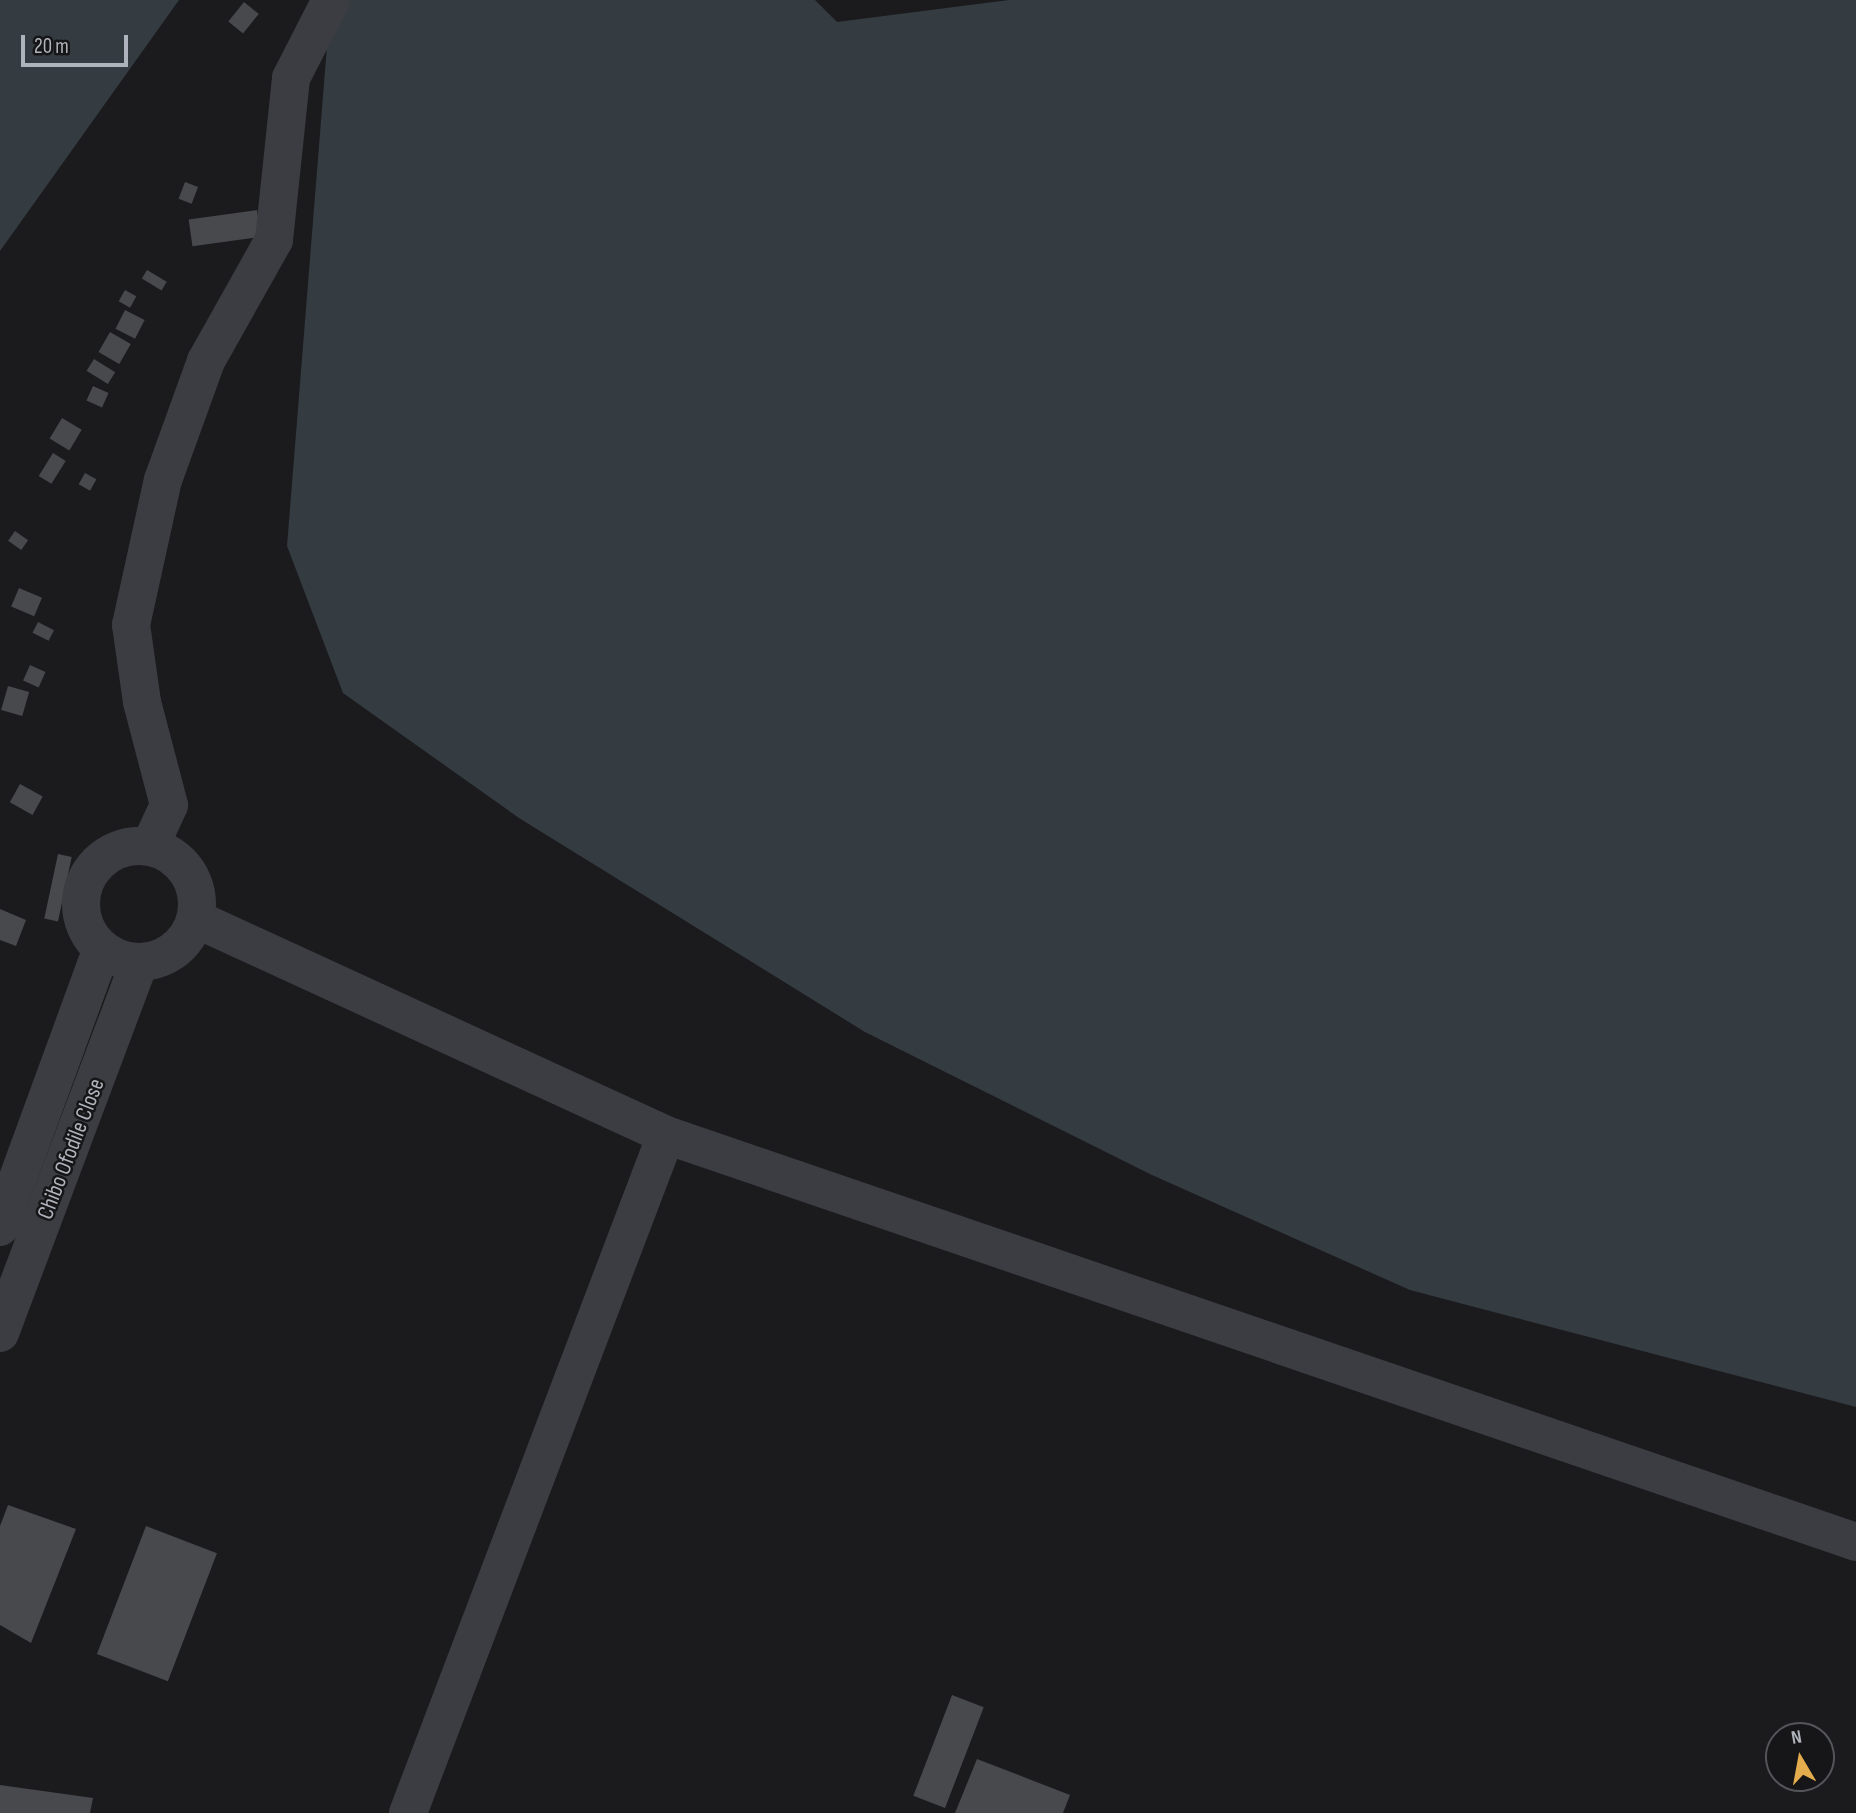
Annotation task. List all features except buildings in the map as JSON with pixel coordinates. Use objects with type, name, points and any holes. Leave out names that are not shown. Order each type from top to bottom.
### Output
[{"type":"street","points":[[150,846],[169,805],[142,702],[131,625],[163,480],[206,361],[274,240],[291,78],[331,0]]},
{"type":"street","points":[[150,846],[184,865],[196,890],[196,919],[175,951],[139,962],[102,949],[82,917],[86,879],[113,851],[150,846]]},
{"type":"street","points":[[196,919],[666,1135],[1856,1542]]},
{"type":"street","name":"Chibo Ofodile Close","points":[[0,1227],[102,949]]},
{"type":"street","name":"Chibo Ofodile Close","points":[[0,1333],[139,962]]},
{"type":"street","points":[[408,1813],[666,1135]]},
{"type":"shaded area","points":[[0,0],[179,0],[0,251]]},
{"type":"shaded area","points":[[344,0],[815,0],[837,22],[1009,0],[1856,0],[1856,1407],[1410,1290],[1152,1175],[865,1032],[519,818],[343,693],[287,546],[329,21]]}]
